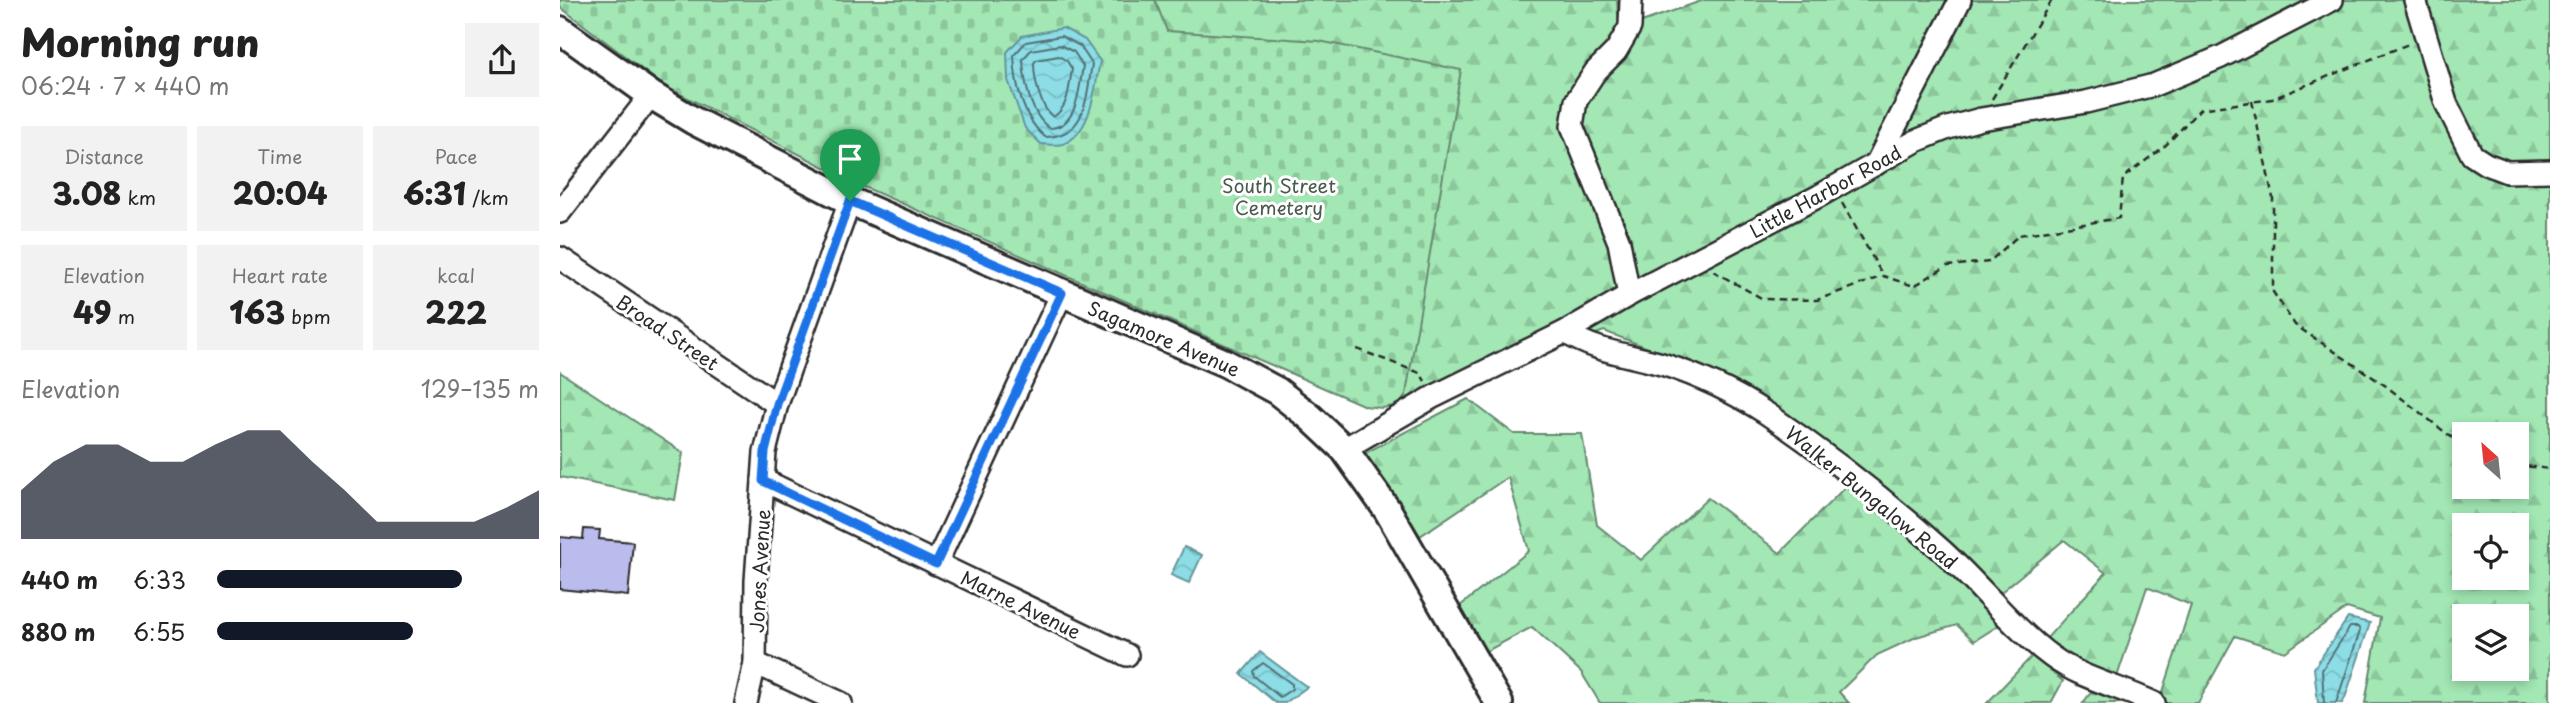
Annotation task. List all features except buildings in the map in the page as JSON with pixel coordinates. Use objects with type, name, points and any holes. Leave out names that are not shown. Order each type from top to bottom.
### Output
[{"type":"main road","name":"Sagamore Avenue","points":[[560,30],[651,95],[694,121],[850,201],[1247,373],[1294,404],[1344,449],[1382,502],[1499,703]]},
{"type":"street","points":[[1629,295],[1619,242],[1573,126],[1576,101],[1595,72],[1616,51],[1630,27],[1631,0]]},
{"type":"street","points":[[1876,164],[1960,0]]},
{"type":"street","name":"Little Harbor Road","points":[[1344,449],[1433,397],[1565,332],[1916,141],[1980,118],[2074,104],[2154,85],[2221,57],[2332,0]]},
{"type":"street","points":[[2415,0],[2446,103],[2472,155],[2507,172],[2550,171]]},
{"type":"street","points":[[560,212],[651,95]]},
{"type":"street","name":"Jones Avenue","points":[[746,703],[755,663],[756,581],[765,452],[777,404],[850,201]]},
{"type":"street","name":"Broad Street","points":[[560,258],[777,404]]},
{"type":"street","points":[[936,564],[1062,293]]},
{"type":"street","name":"Walker Bungalow Road","points":[[1565,332],[1579,342],[1666,365],[1700,378],[1765,413],[1825,456],[1938,547],[2053,658],[2085,675],[2154,703]]},
{"type":"street","name":"Marne Avenue","points":[[763,481],[1128,655]]},
{"type":"street","points":[[755,663],[841,703]]},
{"type":"path","points":[[1980,118],[2052,0]]},
{"type":"path","points":[[1695,261],[1763,299],[1817,300],[1883,276],[1913,286],[1947,265],[1989,262],[2020,235],[2119,218],[2123,178],[2166,145],[2200,110],[2272,99],[2404,47],[2426,34]]},
{"type":"path","points":[[2252,102],[2273,198],[2273,292],[2295,325],[2386,386],[2452,438]]},
{"type":"path","points":[[1833,188],[1883,276]]},
{"type":"path","points":[[1357,349],[1420,373],[1433,397]]},
{"type":"path","points":[[2529,467],[2550,469]]},
{"type":"green space","name":"South Street Cemetery","points":[[560,0],[1155,0],[1167,31],[1319,41],[1461,70],[1406,394],[1400,405],[1382,408],[1365,406],[862,186],[664,86],[560,7]]},
{"type":"green space","points":[[1107,0],[1617,0],[1619,30],[1704,0],[2550,0],[2550,703],[2365,703],[2380,618],[2347,608],[2285,652],[2235,636],[2198,703],[2166,703],[2160,701],[2191,605],[2147,587],[2116,680],[2072,661],[2045,640],[2106,573],[2064,540],[2000,593],[1890,496],[1794,420],[1731,380],[1604,331],[1409,403],[1393,371],[1193,84]]},
{"type":"green space","points":[[560,372],[683,453],[675,500],[560,477]]},
{"type":"green space","points":[[1468,399],[1514,434],[1582,434],[1597,525],[1641,560],[1708,498],[1780,553],[1847,485],[1931,553],[2001,624],[1974,641],[1957,625],[1916,637],[1877,655],[1839,692],[1849,703],[1600,703],[1581,672],[1532,627],[1485,652],[1460,606],[1529,551],[1508,477],[1420,536],[1365,453]]},
{"type":"green space","points":[[2032,656],[2063,681],[2051,703],[1987,703]]},
{"type":"green space","points":[[2092,691],[2123,703],[2083,703]]},
{"type":"water","points":[[1063,28],[1085,40],[1100,61],[1096,83],[1086,120],[1073,138],[1063,144],[1041,144],[1025,128],[1008,80],[1007,52],[1022,36]]},
{"type":"water","points":[[1184,547],[1202,555],[1189,583],[1171,575]]},
{"type":"water","points":[[2348,618],[2370,623],[2345,698],[2342,703],[2318,703],[2314,668]]},
{"type":"water","points":[[1260,652],[1307,687],[1285,703],[1276,703],[1241,674]]},
{"type":"route","points":[[850,201],[1062,293],[936,564],[763,481],[765,452],[777,404],[850,201]]}]
